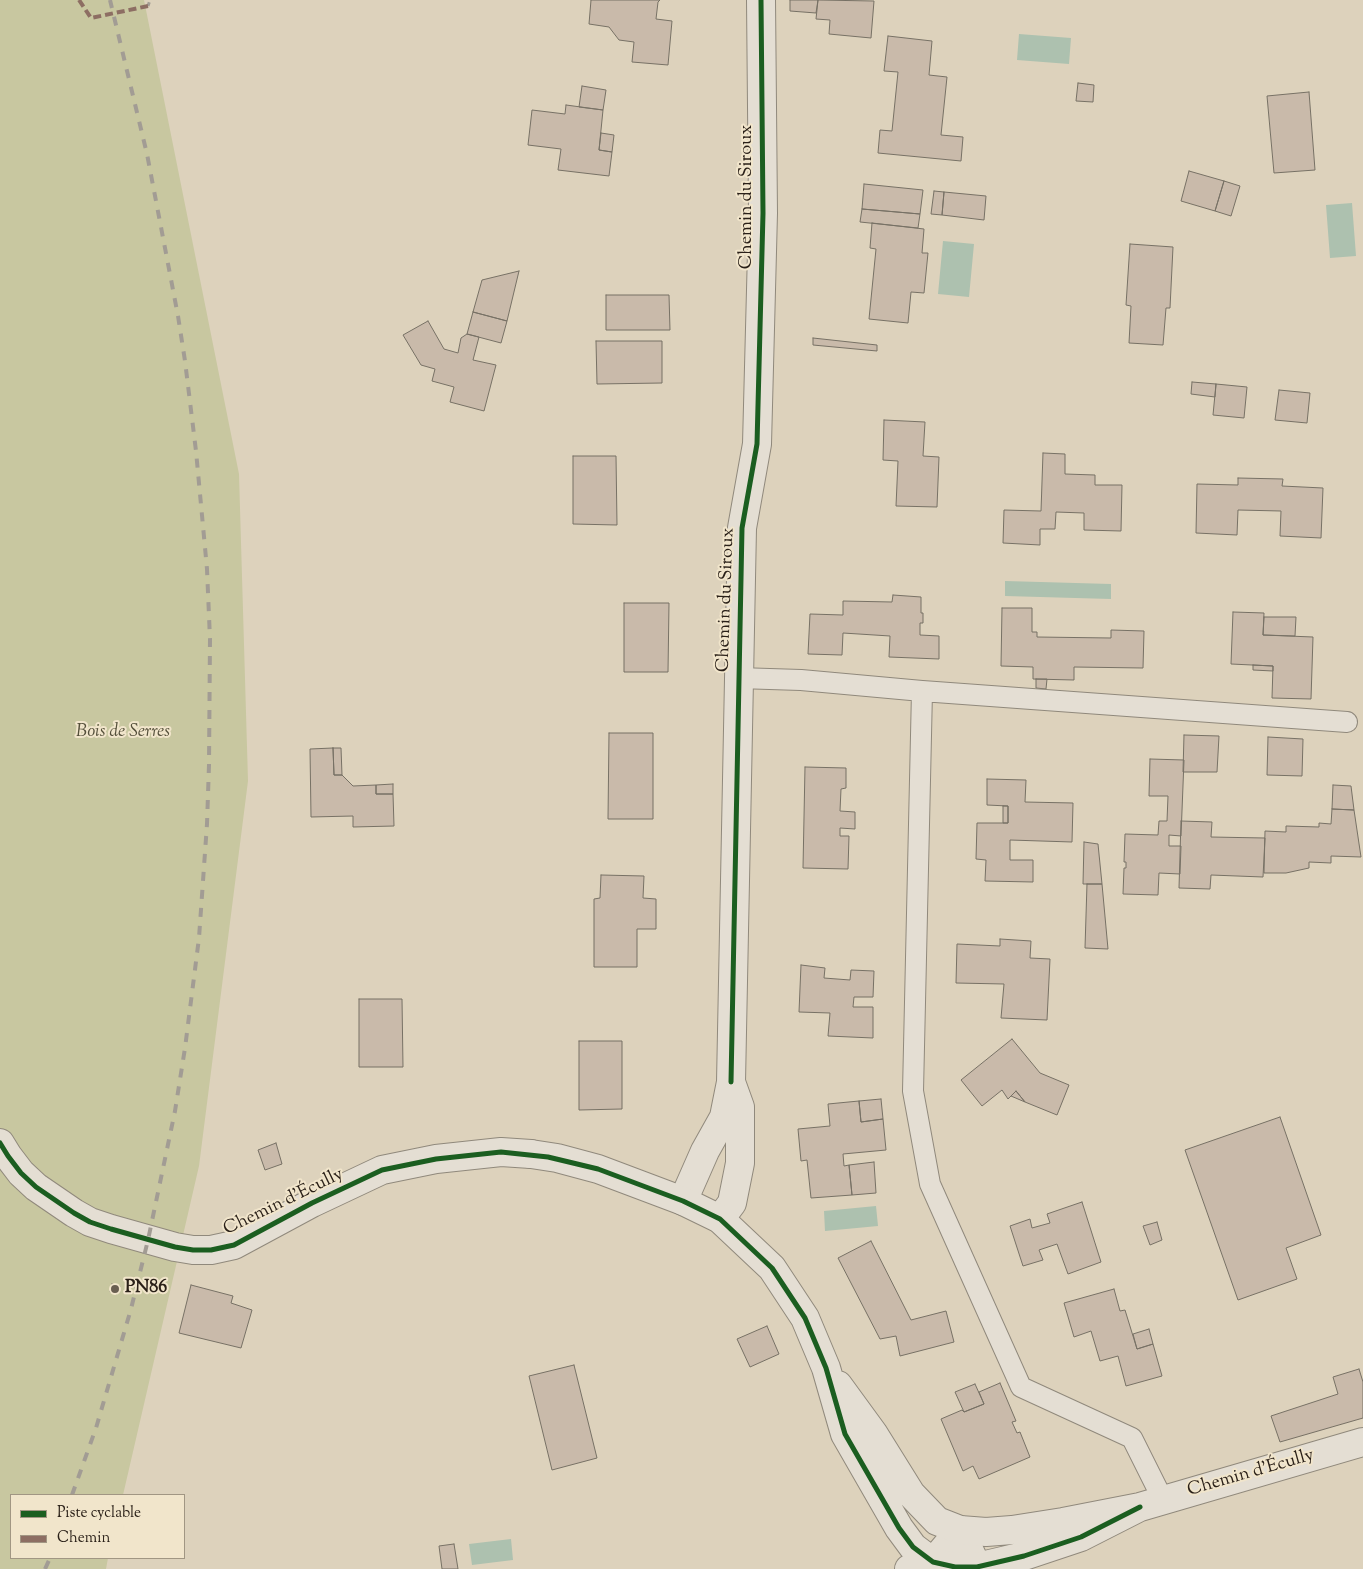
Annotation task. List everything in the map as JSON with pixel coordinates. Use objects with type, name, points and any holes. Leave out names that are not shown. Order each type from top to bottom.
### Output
[{"type":"street","name":"Chemin du Siroux","points":[[683,1201],[705,1151],[724,1117],[731,1082],[742,528],[757,444],[763,213],[760,0]]},
{"type":"street","name":"Chemin du Siroux","points":[[720,1219],[732,1202],[740,1163],[740,1108],[731,1082]]},
{"type":"street","name":"Chemin d'Écully","points":[[0,1143],[21,1173],[36,1188],[90,1222],[111,1230],[175,1247],[194,1250],[211,1250],[234,1245],[312,1203],[382,1170],[436,1159],[501,1152],[557,1158],[598,1169],[683,1201],[720,1219],[772,1268],[805,1318],[826,1368],[845,1434],[899,1528],[913,1547],[921,1565],[978,1568],[1024,1556],[1081,1537],[1151,1504]]},
{"type":"street","name":"Chemin d'Écully","points":[[826,1368],[872,1433],[911,1494],[937,1521],[960,1530],[986,1532],[1012,1530],[1063,1522],[1151,1504],[1363,1442]]},
{"type":"street","points":[[921,1565],[960,1530],[978,1568]]},
{"type":"lane","points":[[738,678],[801,680],[922,691],[1347,722]]},
{"type":"lane","points":[[922,691],[913,1091],[930,1184],[1022,1387],[1132,1438],[1151,1504]]},
{"type":"path","points":[[148,6],[150,0]]},
{"type":"green space","name":"Bois de Serres","points":[[0,0],[144,0],[239,474],[248,781],[199,1166],[123,1494],[10,1494],[10,1559],[108,1559],[106,1569],[0,1569]]},
{"type":"shaded area","points":[[1019,34],[1071,38],[1069,64],[1017,60]]},
{"type":"shaded area","points":[[1352,203],[1356,256],[1330,258],[1326,205]]},
{"type":"shaded area","points":[[943,241],[974,244],[969,297],[938,294]]},
{"type":"shaded area","points":[[1005,581],[1111,584],[1111,599],[1005,596]]},
{"type":"shaded area","points":[[876,1206],[878,1226],[825,1231],[824,1211]]},
{"type":"shaded area","points":[[511,1539],[513,1560],[472,1565],[469,1544]]},
{"type":"building","points":[[591,0],[660,0],[658,2],[656,19],[672,21],[668,65],[632,62],[634,42],[619,40],[609,27],[589,24]]},
{"type":"building","points":[[790,0],[818,0],[816,13],[790,11]]},
{"type":"building","points":[[818,0],[874,1],[871,38],[829,34],[830,20],[816,19]]},
{"type":"building","points":[[888,36],[932,41],[929,75],[947,77],[941,135],[963,137],[961,161],[878,153],[880,130],[892,131],[898,72],[884,71]]},
{"type":"building","points":[[1078,83],[1094,85],[1093,102],[1076,101]]},
{"type":"building","points":[[582,86],[606,90],[603,110],[579,107]]},
{"type":"building","points":[[1309,92],[1315,170],[1274,173],[1267,96]]},
{"type":"building","points":[[566,105],[603,110],[599,150],[612,152],[609,176],[558,170],[561,149],[528,145],[532,110],[565,114]]},
{"type":"building","points":[[601,133],[614,135],[612,152],[599,150]]},
{"type":"building","points":[[1189,171],[1224,181],[1215,211],[1181,201]]},
{"type":"building","points":[[1224,181],[1240,186],[1231,216],[1215,211]]},
{"type":"building","points":[[864,184],[923,190],[920,214],[862,209]]},
{"type":"building","points":[[934,191],[944,192],[942,215],[931,214]]},
{"type":"building","points":[[944,192],[986,196],[984,220],[942,215]]},
{"type":"building","points":[[862,209],[920,214],[918,228],[860,222]]},
{"type":"building","points":[[872,223],[924,229],[922,253],[928,253],[924,293],[911,292],[908,323],[869,319],[876,249],[870,248]]},
{"type":"building","points":[[1130,244],[1173,247],[1170,308],[1166,308],[1163,345],[1129,343],[1131,306],[1126,305]]},
{"type":"building","points":[[519,271],[507,321],[473,312],[482,280]]},
{"type":"building","points":[[606,295],[669,295],[670,330],[606,330]]},
{"type":"building","points":[[473,312],[507,321],[501,343],[467,334]]},
{"type":"building","points":[[428,321],[444,349],[458,353],[461,338],[467,334],[479,337],[473,360],[496,365],[484,411],[450,402],[454,387],[432,381],[435,369],[421,365],[403,335]]},
{"type":"building","points":[[813,338],[877,345],[877,351],[813,345]]},
{"type":"building","points":[[596,341],[662,341],[662,383],[597,384]]},
{"type":"building","points":[[1192,382],[1216,384],[1215,397],[1191,394]]},
{"type":"building","points":[[1216,384],[1247,387],[1244,418],[1213,415]]},
{"type":"building","points":[[1279,390],[1310,393],[1307,423],[1275,420]]},
{"type":"building","points":[[884,420],[925,422],[923,456],[939,457],[937,507],[896,506],[898,461],[883,460]]},
{"type":"building","points":[[1043,453],[1065,454],[1065,474],[1095,475],[1095,485],[1122,485],[1121,531],[1084,530],[1084,513],[1056,512],[1055,529],[1040,529],[1040,545],[1003,543],[1004,510],[1041,511]]},
{"type":"building","points":[[573,456],[616,456],[617,525],[573,524]]},
{"type":"building","points":[[1238,478],[1283,479],[1282,486],[1323,488],[1321,538],[1280,536],[1281,511],[1238,510],[1237,535],[1196,533],[1197,484],[1238,485]]},
{"type":"building","points":[[893,595],[921,597],[923,623],[920,623],[920,635],[939,636],[939,659],[889,657],[890,636],[843,633],[842,655],[808,654],[810,614],[843,615],[843,601],[892,602]]},
{"type":"building","points":[[624,603],[669,603],[668,672],[624,672]]},
{"type":"building","points":[[1002,608],[1032,608],[1032,632],[1037,632],[1037,637],[1111,638],[1111,630],[1144,631],[1143,668],[1074,667],[1074,680],[1033,679],[1033,667],[1001,666]]},
{"type":"building","points":[[1233,612],[1264,613],[1263,635],[1313,637],[1311,699],[1272,698],[1273,666],[1231,664]]},
{"type":"building","points":[[1264,617],[1296,617],[1295,636],[1263,635]]},
{"type":"building","points":[[1253,665],[1273,666],[1273,671],[1253,670]]},
{"type":"building","points":[[1036,679],[1047,679],[1046,689],[1036,688]]},
{"type":"building","points":[[609,733],[653,733],[653,819],[608,819]]},
{"type":"building","points":[[1184,735],[1219,736],[1217,772],[1183,772]]},
{"type":"building","points":[[1268,737],[1303,739],[1302,776],[1267,775]]},
{"type":"building","points":[[333,748],[334,775],[342,775],[353,786],[376,785],[376,794],[393,794],[394,826],[353,827],[353,816],[311,817],[310,749]]},
{"type":"building","points":[[333,748],[341,748],[342,775],[334,775]]},
{"type":"building","points":[[1150,759],[1184,760],[1181,836],[1169,835],[1169,846],[1181,846],[1180,874],[1159,873],[1158,895],[1123,894],[1124,868],[1126,868],[1126,862],[1124,862],[1125,834],[1158,835],[1159,821],[1167,821],[1168,796],[1149,796]]},
{"type":"building","points":[[805,767],[846,768],[846,788],[841,789],[840,811],[855,812],[855,829],[840,828],[840,836],[849,836],[848,869],[803,868]]},
{"type":"building","points":[[987,779],[1026,780],[1025,802],[1073,803],[1072,842],[1010,840],[1010,860],[1033,860],[1033,882],[985,881],[986,860],[976,859],[977,823],[1008,823],[1008,806],[987,805]]},
{"type":"building","points":[[393,784],[393,794],[376,794],[376,785]]},
{"type":"building","points":[[1333,785],[1351,786],[1354,810],[1332,809]]},
{"type":"building","points":[[1003,806],[1008,806],[1008,823],[1003,823]]},
{"type":"building","points":[[1332,809],[1354,810],[1361,857],[1331,856],[1331,863],[1309,862],[1309,868],[1286,873],[1264,873],[1265,831],[1286,832],[1286,826],[1319,827],[1319,823],[1331,824]]},
{"type":"building","points":[[1181,821],[1212,822],[1211,837],[1265,838],[1263,877],[1211,875],[1210,889],[1179,888]]},
{"type":"building","points":[[1084,842],[1098,844],[1102,884],[1083,884]]},
{"type":"building","points":[[601,875],[644,876],[643,898],[656,899],[656,929],[637,929],[637,967],[594,967],[594,899],[600,898]]},
{"type":"building","points":[[1087,884],[1102,884],[1108,949],[1085,948]]},
{"type":"building","points":[[1000,939],[1031,941],[1030,958],[1050,959],[1047,1020],[1001,1018],[1004,984],[956,983],[957,944],[1000,946]]},
{"type":"building","points":[[801,965],[825,968],[824,978],[850,980],[851,970],[874,971],[873,997],[854,997],[853,1007],[873,1007],[873,1038],[828,1036],[830,1013],[799,1012]]},
{"type":"building","points":[[359,999],[402,999],[403,1067],[359,1067]]},
{"type":"building","points":[[1012,1039],[1040,1073],[1069,1085],[1057,1115],[1025,1102],[1016,1091],[1008,1099],[1002,1090],[982,1106],[961,1080]]},
{"type":"building","points":[[579,1041],[622,1041],[622,1109],[579,1110]]},
{"type":"building","points":[[1016,1091],[1025,1102],[1011,1096]]},
{"type":"building","points":[[881,1099],[883,1119],[861,1122],[859,1101]]},
{"type":"building","points":[[859,1101],[861,1122],[883,1119],[886,1150],[843,1154],[844,1166],[849,1165],[852,1195],[811,1198],[807,1160],[801,1161],[798,1129],[830,1126],[828,1104]]},
{"type":"building","points":[[1280,1117],[1321,1235],[1286,1248],[1297,1279],[1238,1300],[1185,1150]]},
{"type":"building","points":[[276,1143],[282,1164],[265,1170],[258,1150]]},
{"type":"building","points":[[874,1162],[876,1193],[852,1195],[849,1165]]},
{"type":"building","points":[[1082,1202],[1101,1262],[1068,1274],[1057,1244],[1039,1250],[1043,1260],[1023,1266],[1010,1226],[1030,1219],[1032,1228],[1050,1223],[1047,1214]]},
{"type":"building","points":[[1157,1222],[1162,1240],[1150,1245],[1143,1226]]},
{"type":"building","points":[[871,1241],[911,1320],[946,1311],[954,1342],[900,1356],[896,1336],[880,1339],[838,1258]]},
{"type":"building","name":"PN86","points":[[112,1284],[120,1286],[117,1294],[110,1292]]},
{"type":"building","points":[[191,1285],[233,1296],[231,1303],[252,1310],[241,1348],[179,1333]]},
{"type":"building","points":[[1114,1289],[1120,1311],[1125,1310],[1137,1349],[1153,1344],[1162,1376],[1126,1386],[1118,1356],[1100,1361],[1091,1331],[1074,1337],[1064,1303]]},
{"type":"building","points":[[767,1326],[779,1354],[750,1367],[737,1339]]},
{"type":"building","points":[[1149,1329],[1153,1344],[1137,1349],[1133,1334]]},
{"type":"building","points":[[574,1365],[597,1458],[552,1470],[529,1376]]},
{"type":"building","points":[[1359,1369],[1363,1382],[1363,1418],[1280,1442],[1271,1416],[1338,1394],[1333,1377]]},
{"type":"building","points":[[1000,1383],[1016,1421],[1012,1422],[1017,1433],[1020,1432],[1030,1457],[979,1479],[973,1466],[963,1471],[941,1419],[962,1410],[964,1412],[984,1404],[979,1392]]},
{"type":"building","points":[[975,1384],[984,1404],[964,1412],[955,1392]]},
{"type":"building","points":[[454,1544],[458,1569],[442,1569],[439,1546]]},
{"type":"railway","points":[[72,1494],[96,1428],[131,1309],[148,1240],[175,1111],[199,938],[209,765],[210,639],[207,569],[185,361],[147,154],[110,0]]},
{"type":"railway","points":[[45,1569],[50,1559]]},
{"type":"marked path","points":[[79,0],[91,18],[148,6]]},
{"type":"cycle path","points":[[731,1082],[742,528],[757,444],[763,213],[761,0]]},
{"type":"cycle path","points":[[0,1143],[21,1173],[36,1187],[90,1222],[175,1247],[193,1250],[211,1250],[234,1245],[312,1203],[382,1170],[436,1159],[501,1152],[548,1157],[598,1169],[683,1201],[720,1219],[772,1268],[805,1318],[826,1368],[845,1434],[899,1528],[913,1547],[933,1562],[955,1567],[977,1567],[1024,1556],[1081,1537],[1140,1507]]},
{"type":"place","name":"PN86","points":[[115,1289]]}]
